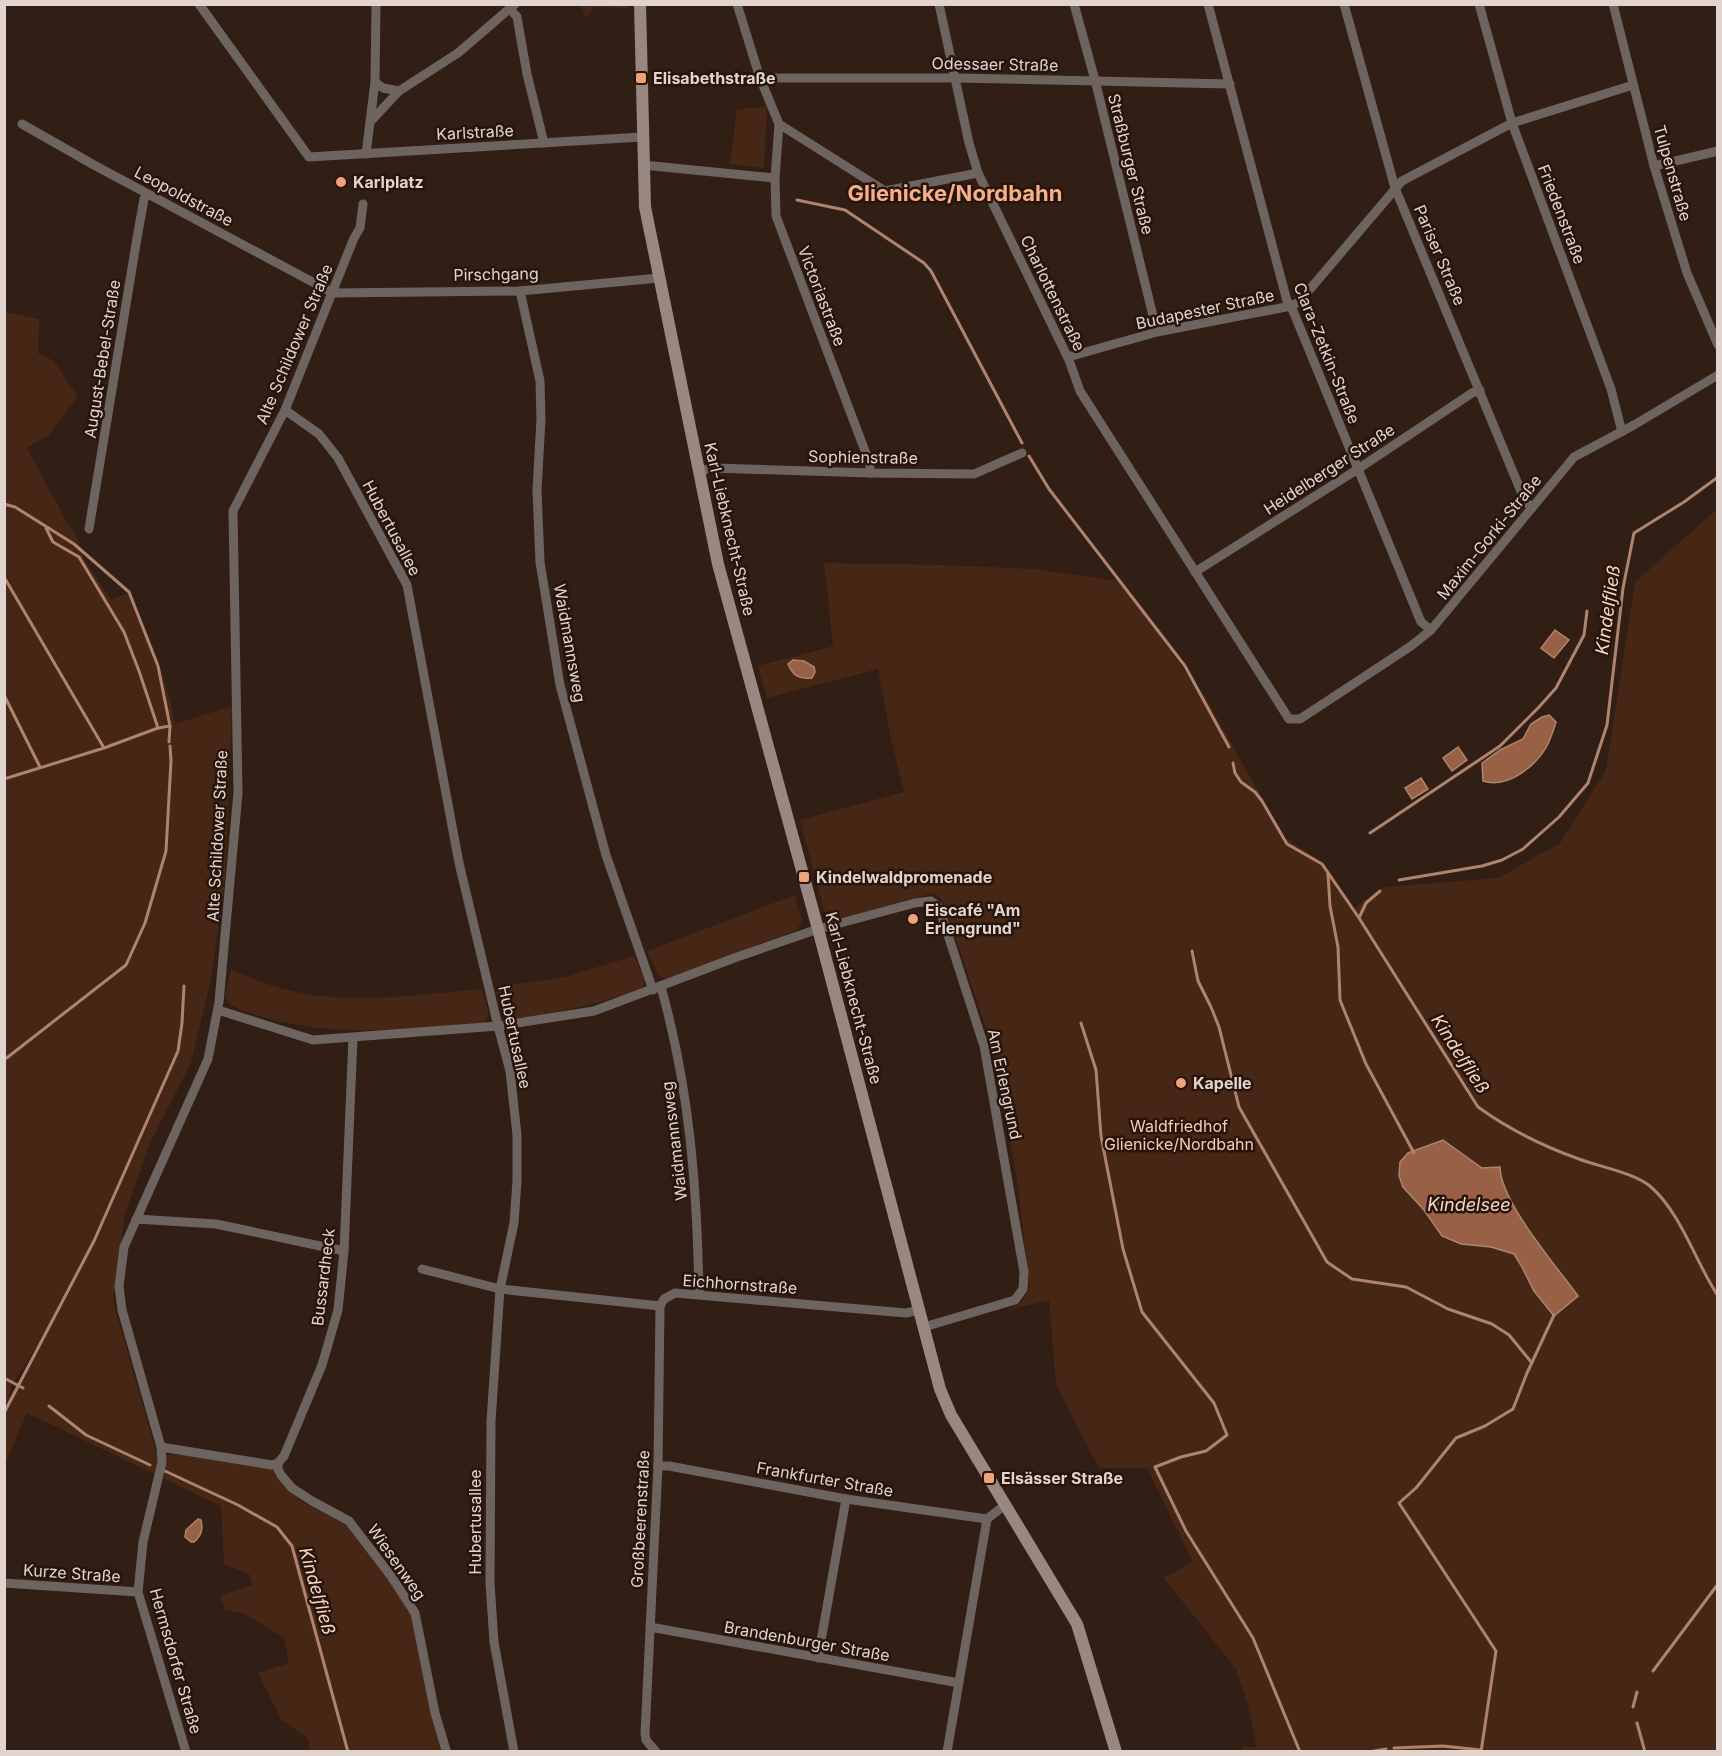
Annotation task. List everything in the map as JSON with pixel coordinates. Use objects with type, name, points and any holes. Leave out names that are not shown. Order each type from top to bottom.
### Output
[{"type":"street","name":"Karlstraße","points":[[199,4],[309,157],[642,137]]},
{"type":"street","points":[[366,154],[375,82],[376,4]]},
{"type":"street","name":"Karl-Liebknecht-Straße","points":[[640,4],[645,207],[718,564],[944,1402],[1077,1624],[1116,1752]]},
{"type":"street","points":[[737,4],[760,78],[779,124],[885,191],[978,173]]},
{"type":"street","name":"Charlottenstraße","points":[[939,4],[969,143],[978,173],[1068,357],[1080,391],[1287,718]]},
{"type":"street","name":"Straßburger Straße","points":[[1074,4],[1157,332]]},
{"type":"street","name":"Clara-Zetkin-Straße","points":[[1208,4],[1287,301],[1421,622],[1431,630]]},
{"type":"street","name":"Pariser Straße","points":[[1344,4],[1395,188],[1525,501],[1532,508]]},
{"type":"street","name":"Friedenstraße","points":[[1479,4],[1512,123],[1611,389],[1622,432]]},
{"type":"street","name":"Tulpenstraße","points":[[1613,4],[1654,166],[1688,273],[1718,345]]},
{"type":"street","points":[[371,121],[399,91],[458,53],[513,7],[544,143]]},
{"type":"street","name":"Odessaer Straße","points":[[760,78],[956,78],[1230,84]]},
{"type":"street","points":[[375,82],[383,88],[399,91]]},
{"type":"street","name":"Budapester Straße","points":[[1068,357],[1157,332],[1291,306],[1299,302],[1402,181],[1512,123],[1633,85]]},
{"type":"street","name":"Leopoldstraße","points":[[22,124],[147,194],[333,293]]},
{"type":"street","name":"Victoriastraße","points":[[779,124],[775,178],[776,216],[870,464],[870,473]]},
{"type":"street","points":[[1654,166],[1718,151]]},
{"type":"street","points":[[643,165],[775,178]]},
{"type":"street","name":"August-Bebel-Straße","points":[[88,530],[135,247],[144,199],[147,194]]},
{"type":"street","name":"Alte Schildower Straße","points":[[159,1475],[162,1462],[161,1447],[119,1297],[124,1247],[208,1059],[218,1010],[238,793],[233,511],[285,410],[360,228],[363,204]]},
{"type":"street","name":"Pirschgang","points":[[333,293],[520,291],[659,278]]},
{"type":"street","name":"Waidmannsweg","points":[[520,291],[540,381],[541,419],[537,490],[540,562],[560,685],[606,855],[674,1032],[689,1118],[698,1215],[699,1294]]},
{"type":"street","name":"Maxim-Gorki-Straße","points":[[1287,718],[1300,719],[1411,646],[1431,630],[1574,457],[1622,432],[1718,375]]},
{"type":"street","name":"Heidelberger Straße","points":[[1195,572],[1480,390]]},
{"type":"street","name":"Hubertusallee","points":[[285,410],[319,434],[338,458],[407,585],[459,863],[510,1071],[517,1136],[517,1181],[514,1223],[500,1289],[491,1422],[490,1582],[494,1642],[514,1752]]},
{"type":"street","name":"Sophienstraße","points":[[699,471],[713,468],[974,474],[1022,453]]},
{"type":"street","name":"Am Erlengrund","points":[[818,929],[927,901],[936,903],[984,1046],[1024,1272],[1023,1289],[1015,1300],[924,1326]]},
{"type":"street","points":[[218,1010],[313,1040],[498,1026],[594,1011],[818,929]]},
{"type":"street","name":"Bussardheck","points":[[278,1463],[284,1456],[307,1403],[328,1349],[338,1310],[344,1251],[353,1038]]},
{"type":"street","points":[[136,1219],[216,1224],[344,1251]]},
{"type":"street","points":[[422,1269],[500,1289],[660,1306]]},
{"type":"street","name":"Eichhornstraße","points":[[660,1306],[664,1299],[675,1293],[906,1313],[919,1310]]},
{"type":"street","name":"Großbeerenstraße","points":[[656,1752],[646,1740],[645,1734],[658,1466],[660,1306]]},
{"type":"street","points":[[161,1447],[265,1464],[278,1463]]},
{"type":"street","name":"Wiesenweg","points":[[278,1463],[281,1475],[292,1488],[349,1521],[416,1613],[435,1713],[446,1750]]},
{"type":"street","name":"Frankfurter Straße","points":[[658,1466],[669,1466],[846,1499],[987,1519]]},
{"type":"street","name":"Hermsdorfer Straße","points":[[159,1475],[143,1542],[138,1592],[186,1752]]},
{"type":"street","points":[[818,1658],[846,1499]]},
{"type":"street","points":[[947,1752],[987,1519],[1005,1505]]},
{"type":"street","name":"Kurze Straße","points":[[4,1583],[138,1592]]},
{"type":"street","name":"Brandenburger Straße","points":[[650,1628],[959,1683]]},
{"type":"green space","points":[[581,5],[628,5],[628,8],[594,7],[586,18]]},
{"type":"green space","points":[[767,107],[764,168],[730,164],[737,109]]},
{"type":"green space","points":[[5,312],[39,319],[38,353],[54,361],[78,397],[49,435],[27,448],[76,535],[84,559],[111,600],[128,593],[156,657],[175,724],[232,706],[225,879],[211,979],[191,1063],[150,1143],[125,1214],[113,1301],[157,1455],[192,1455],[273,1469],[301,1501],[350,1527],[405,1599],[413,1616],[446,1751],[311,1751],[307,1738],[281,1719],[258,1673],[289,1663],[284,1638],[244,1613],[225,1610],[220,1596],[252,1585],[249,1574],[224,1564],[221,1506],[27,1413],[5,1465]],"holes":[[[39,1344],[7,1402],[12,1385]]]},
{"type":"green space","name":"Waldfriedhof Glienicke/Nordbahn","points":[[1717,509],[1717,1751],[1242,1751],[1242,1747],[1257,1747],[1248,1706],[1236,1669],[1164,1578],[1193,1562],[1147,1468],[1099,1468],[1056,1385],[1049,1300],[1009,1310],[1027,1294],[1029,1285],[1018,1185],[994,1052],[943,901],[934,893],[834,920],[825,914],[800,820],[904,792],[878,669],[767,698],[758,666],[833,646],[824,563],[1035,569],[1119,581],[1208,702],[1284,837],[1325,864],[1354,908],[1384,887],[1498,878],[1560,843],[1606,770],[1635,582]],"holes":[[[1443,1140],[1460,1154],[1500,1177],[1520,1216],[1554,1316],[1534,1291],[1514,1254],[1491,1247],[1461,1244],[1442,1236],[1424,1210],[1410,1197],[1408,1153]]]},
{"type":"green space","points":[[795,895],[802,921],[797,930],[667,979],[658,975],[647,951]]},
{"type":"green space","points":[[634,956],[645,980],[642,988],[594,1004],[544,1014],[511,1019],[502,1013],[495,987],[565,977]]},
{"type":"green space","points":[[231,969],[284,989],[338,997],[411,996],[482,989],[489,1015],[484,1022],[387,1030],[323,1028],[291,1024],[230,1005],[225,996]]},
{"type":"water","points":[[1555,630],[1569,640],[1554,658],[1541,648]]},
{"type":"water","points":[[793,660],[804,661],[814,667],[815,672],[812,678],[803,678],[794,674],[788,664]]},
{"type":"water","points":[[1549,715],[1556,722],[1548,744],[1537,760],[1521,773],[1503,782],[1483,781],[1482,763],[1500,750],[1523,739],[1531,724]]},
{"type":"water","points":[[1458,747],[1467,760],[1452,771],[1443,758]]},
{"type":"water","points":[[1421,778],[1428,789],[1412,799],[1405,788]]},
{"type":"water","name":"Kindelsee","points":[[1443,1140],[1482,1168],[1500,1167],[1502,1181],[1519,1215],[1578,1296],[1554,1316],[1534,1291],[1514,1254],[1491,1247],[1461,1244],[1442,1236],[1424,1210],[1403,1187],[1399,1176],[1400,1162],[1408,1153]]},
{"type":"water","points":[[198,1519],[201,1520],[201,1532],[194,1542],[191,1542],[185,1537],[186,1530]]},
{"type":"waterway","points":[[797,200],[845,210],[924,263],[931,271],[1022,443]]},
{"type":"waterway","points":[[1029,456],[1049,489],[1185,666],[1229,747]]},
{"type":"waterway","name":"Kindelfließ","points":[[1399,880],[1482,866],[1502,860],[1523,849],[1559,817],[1588,783],[1607,725],[1623,588],[1634,533],[1684,502],[1718,477]]},
{"type":"waterway","points":[[4,504],[15,507],[74,544],[129,592],[158,666],[170,726],[169,742]]},
{"type":"waterway","points":[[46,528],[53,542],[79,557],[124,632],[158,728]]},
{"type":"waterway","points":[[4,577],[104,748]]},
{"type":"waterway","name":"Kindelfließ","points":[[1370,833],[1500,746],[1539,707],[1556,688],[1584,635],[1587,611]]},
{"type":"waterway","points":[[4,695],[40,767]]},
{"type":"waterway","points":[[4,779],[170,726]]},
{"type":"waterway","points":[[4,1060],[126,965],[145,923],[166,851],[170,746]]},
{"type":"waterway","name":"Kindelfließ","points":[[1233,763],[1235,773],[1241,782],[1255,792],[1262,801],[1287,844],[1322,864],[1359,918],[1478,1107],[1539,1143],[1579,1159],[1627,1174],[1651,1187],[1662,1198],[1680,1224],[1718,1296]]},
{"type":"waterway","points":[[1328,874],[1330,906],[1338,947],[1340,1000],[1366,1064],[1414,1153]]},
{"type":"waterway","points":[[1359,918],[1366,903],[1380,891]]},
{"type":"waterway","points":[[1192,951],[1198,981],[1219,1027],[1239,1107],[1327,1262],[1352,1279],[1406,1287],[1448,1309],[1492,1324],[1509,1335],[1532,1363]]},
{"type":"waterway","points":[[4,1413],[94,1241],[178,1051],[184,986]]},
{"type":"waterway","points":[[1081,1023],[1096,1070],[1101,1136],[1123,1249],[1142,1312],[1214,1403],[1227,1435],[1206,1451],[1155,1467],[1186,1531],[1253,1638],[1300,1752]]},
{"type":"waterway","points":[[1481,1752],[1496,1651],[1399,1503],[1416,1488],[1456,1438],[1485,1426],[1513,1409],[1554,1315]]},
{"type":"waterway","name":"Kindelfließ","points":[[4,1378],[23,1388]]},
{"type":"waterway","name":"Kindelfließ","points":[[54,1410],[49,1406],[86,1435],[150,1465]]},
{"type":"waterway","name":"Kindelfließ","points":[[165,1471],[238,1505],[277,1527],[292,1546],[348,1752]]},
{"type":"waterway","name":"Kindelfließ","points":[[1653,1671],[1718,1584]]},
{"type":"waterway","name":"Kindelfließ","points":[[1633,1707],[1637,1692]]},
{"type":"waterway","name":"Kindelfließ","points":[[1637,1723],[1645,1752]]},
{"type":"waterway","points":[[1394,1748],[1443,1746],[1481,1750]]},
{"type":"waterway","points":[[1369,1752],[1386,1749]]},
{"type":"place","name":"Elisabethstraße","points":[[641,78]]},
{"type":"place","name":"Karlplatz","points":[[341,182]]},
{"type":"place","name":"Kindelwaldpromenade","points":[[804,877]]},
{"type":"place","name":"Eiscafé \"Am Erlengrund\"","points":[[913,919]]},
{"type":"place","name":"Kapelle","points":[[1181,1083]]},
{"type":"place","name":"Elsässer Straße","points":[[989,1478]]},
{"type":"district","name":"Glienicke/Nordbahn","points":[[955,193]]}]
